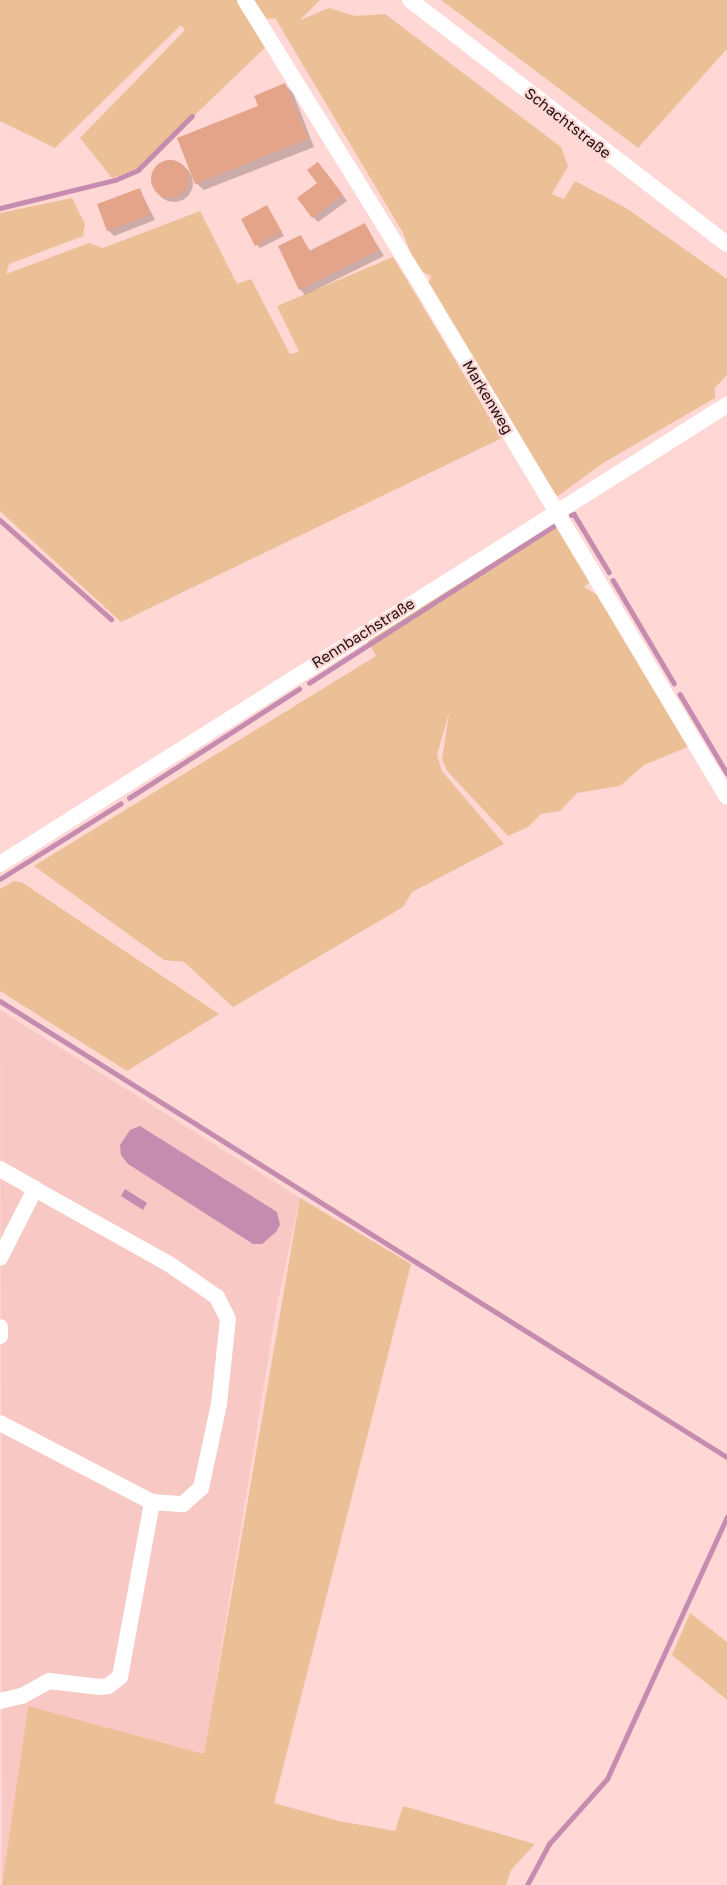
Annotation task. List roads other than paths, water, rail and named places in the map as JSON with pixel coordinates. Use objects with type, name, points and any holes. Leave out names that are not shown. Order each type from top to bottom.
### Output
[{"type":"street","name":"Markenweg","points":[[245,0],[557,510],[727,797]]},
{"type":"street","name":"Schachtstraße","points":[[410,0],[727,244]]},
{"type":"street","name":"Rennbachstraße","points":[[0,864],[557,510],[727,405]]},
{"type":"street","points":[[0,1169],[169,1264],[217,1297],[228,1319],[219,1404],[201,1488],[183,1504],[152,1502],[0,1423]]},
{"type":"street","points":[[0,1258],[35,1189]]},
{"type":"street","points":[[0,1327],[0,1336]]},
{"type":"street","points":[[0,1701],[22,1696],[50,1681],[100,1687],[108,1686],[120,1677],[152,1502]]},
{"type":"waterway","points":[[0,208],[115,180],[138,170],[192,116]]},
{"type":"waterway","points":[[571,515],[574,514],[609,572]]},
{"type":"waterway","points":[[0,520],[111,619]]},
{"type":"waterway","points":[[309,683],[557,524]]},
{"type":"waterway","points":[[613,580],[674,683]]},
{"type":"waterway","points":[[129,798],[299,689]]},
{"type":"waterway","points":[[680,694],[727,773]]},
{"type":"waterway","points":[[0,879],[120,804]]},
{"type":"waterway","points":[[0,1001],[727,1457]]},
{"type":"waterway","points":[[527,1885],[549,1844],[607,1779],[727,1517]]}]
